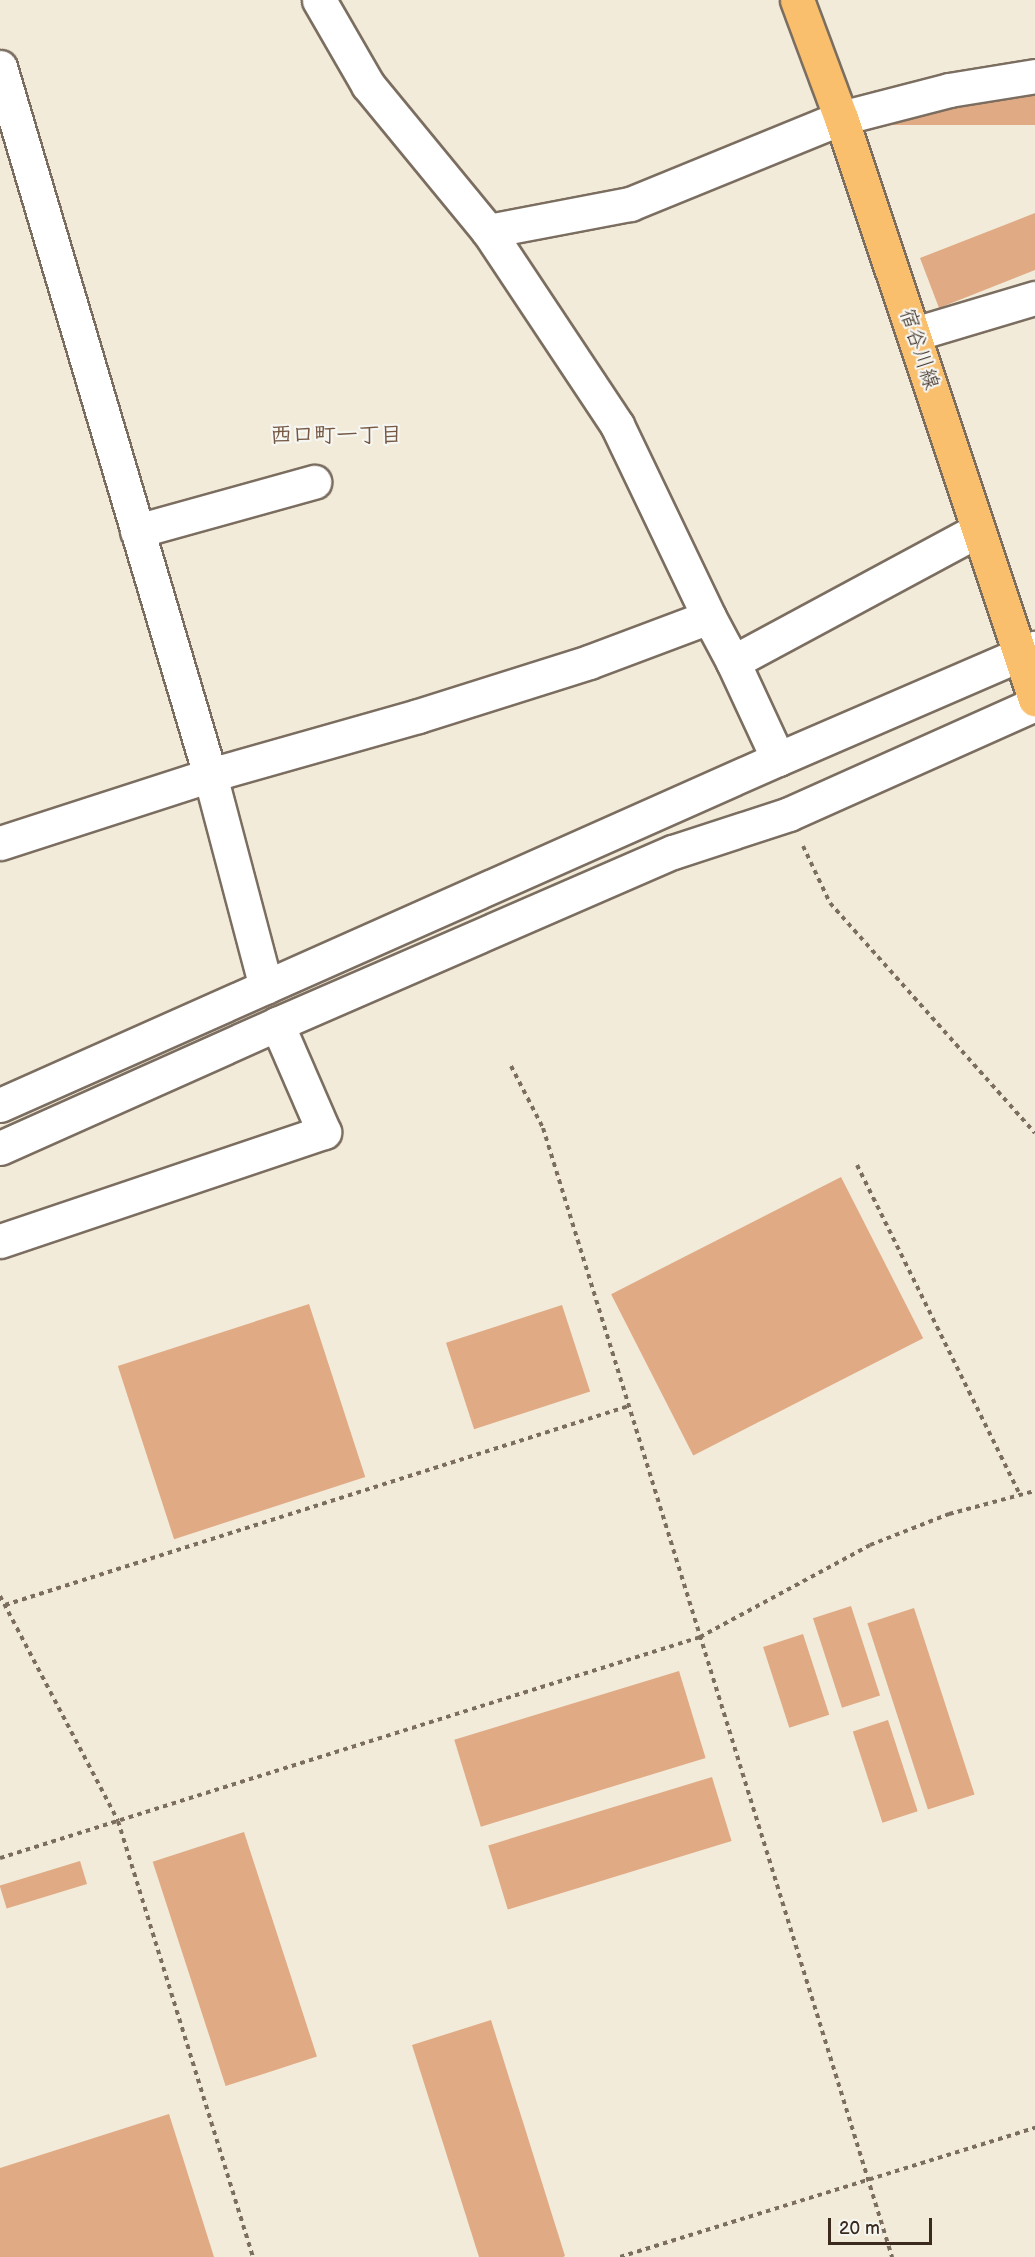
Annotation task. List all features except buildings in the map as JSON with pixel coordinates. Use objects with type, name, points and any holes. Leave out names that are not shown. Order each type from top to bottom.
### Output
[{"type":"main road","name":"宿谷川線","points":[[797,0],[841,118],[978,530],[1028,651],[1035,699]]},
{"type":"street","points":[[320,0],[368,85],[488,231],[617,425],[778,759]]},
{"type":"street","points":[[0,67],[210,775],[266,987]]},
{"type":"street","points":[[488,231],[630,204],[841,118],[949,90],[1035,76]]},
{"type":"street","points":[[914,334],[1035,298]]},
{"type":"street","points":[[137,531],[314,482]]},
{"type":"street","points":[[733,662],[978,530]]},
{"type":"street","points":[[0,843],[210,775],[439,710],[589,662],[709,617]]},
{"type":"street","points":[[0,1106],[778,759],[1028,651]]},
{"type":"street","points":[[0,1148],[277,1024],[673,852],[789,814],[1035,705]]},
{"type":"street","points":[[0,1241],[324,1132],[277,1024]]},
{"type":"path","points":[[789,814],[830,903],[1035,1133]]},
{"type":"path","points":[[511,1066],[543,1128],[892,2257]]},
{"type":"path","points":[[857,1165],[1020,1495]]},
{"type":"path","points":[[5,1605],[629,1406]]},
{"type":"path","points":[[0,1858],[700,1637],[870,1545],[949,1514],[1035,1491]]},
{"type":"path","points":[[0,1596],[118,1821],[253,2257]]},
{"type":"path","points":[[620,2257],[1035,2128]]},
{"type":"district","name":"西口町一丁目","points":[[336,436]]}]
